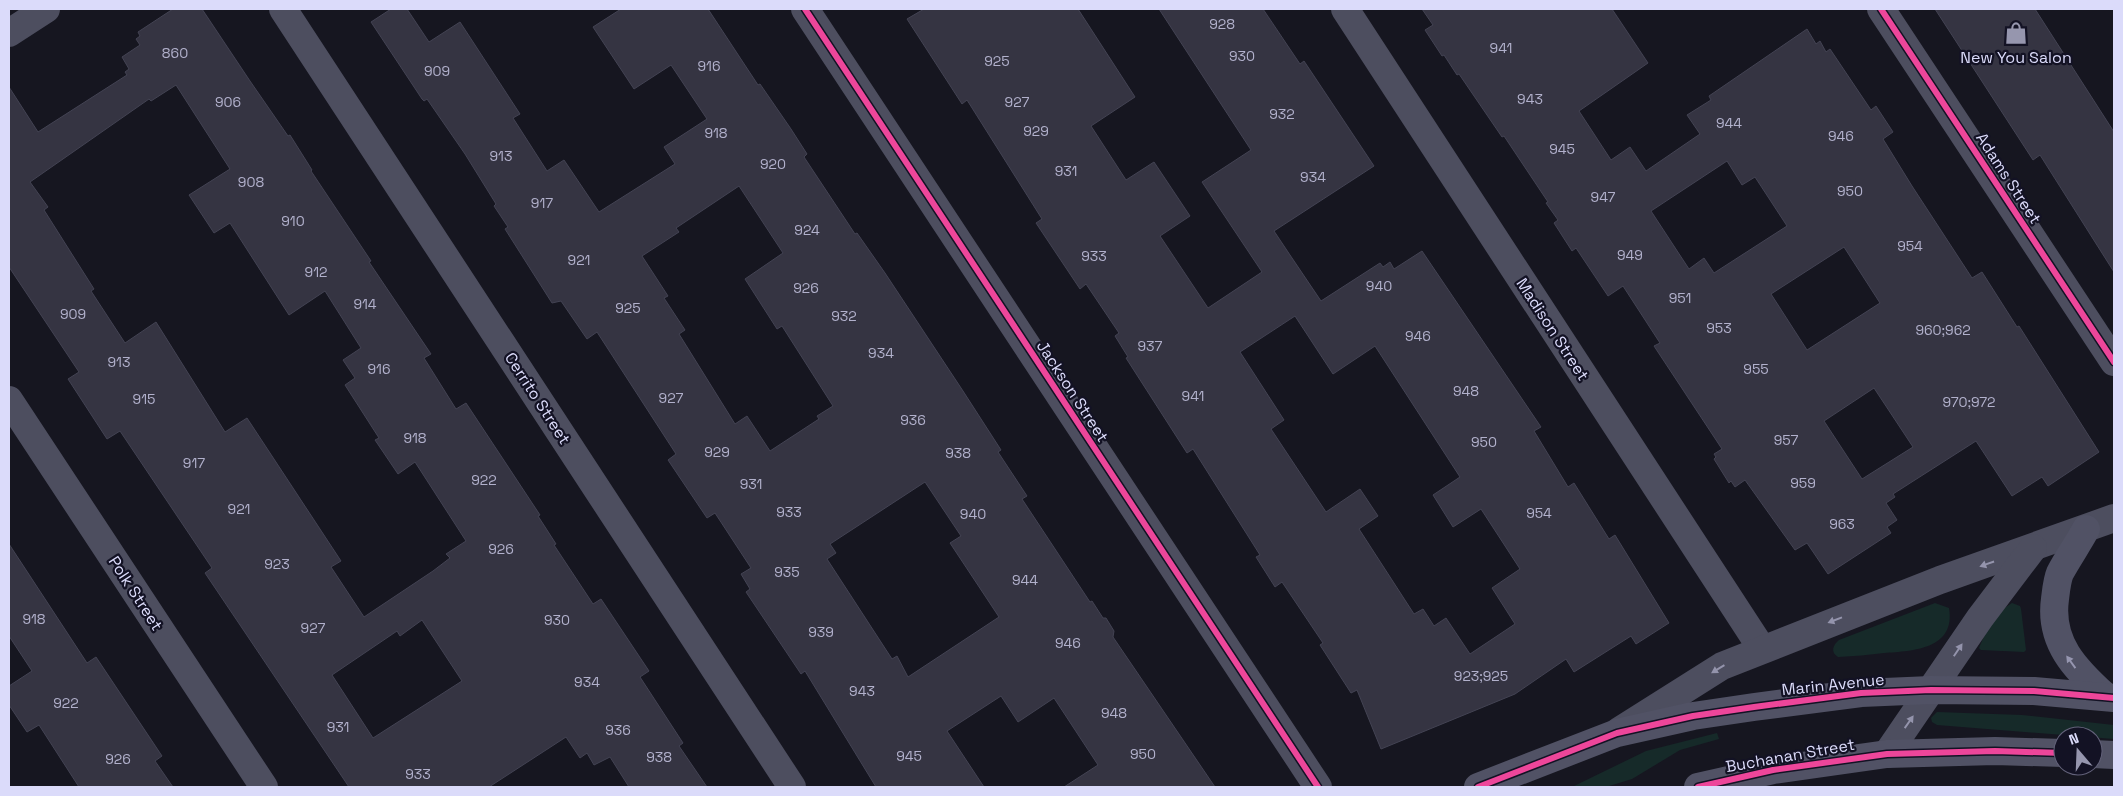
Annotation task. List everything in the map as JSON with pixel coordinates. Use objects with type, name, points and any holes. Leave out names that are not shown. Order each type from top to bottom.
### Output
[{"type":"main road","points":[[2086,530],[2059,574],[2053,613],[2055,631],[2066,655],[2080,673],[2110,697]]},
{"type":"main road","name":"Marin Avenue","points":[[1617,733],[1693,716],[1861,693],[1931,690],[2034,691],[2110,697]]},
{"type":"main road","points":[[1478,787],[1617,733]]},
{"type":"main road","points":[[1886,754],[1995,751],[2053,753]]},
{"type":"main road","name":"Buchanan Street","points":[[1698,787],[1773,770],[1886,754]]},
{"type":"street","points":[[9,33],[46,9]]},
{"type":"street","name":"Cerrito Street","points":[[283,9],[792,787]]},
{"type":"street","name":"Jackson Street","points":[[805,9],[1318,787]]},
{"type":"street","name":"Madison Street","points":[[1345,9],[1762,649]]},
{"type":"street","name":"Adams Street","points":[[1881,9],[2114,362]]},
{"type":"street","name":"Polk Street","points":[[9,400],[264,787]]},
{"type":"street","points":[[1617,733],[1722,666],[1940,580],[2086,530],[2114,518]]},
{"type":"street","points":[[1886,754],[1980,618],[2033,548]]},
{"type":"green space","points":[[1935,603],[1949,608],[1949,622],[1946,632],[1939,640],[1930,645],[1907,651],[1838,657],[1833,651],[1835,644],[1839,640]]},
{"type":"green space","points":[[2012,603],[2020,606],[2021,609],[2026,650],[2024,652],[1981,650],[1979,648],[1992,623]]},
{"type":"green space","points":[[1937,712],[2022,715],[2114,725],[2114,739],[2103,738],[2103,726],[2053,726],[2053,734],[1937,725],[1932,722],[1931,718]]},
{"type":"green space","points":[[1717,733],[1719,739],[1680,750],[1632,779],[1606,787],[1572,787],[1646,751]]},
{"type":"building","points":[[173,9],[202,9],[288,136],[290,135],[311,171],[371,261],[369,262],[431,354],[424,358],[456,409],[466,403],[540,515],[538,516],[556,544],[554,545],[593,604],[601,599],[649,671],[640,677],[683,743],[679,746],[707,787],[629,787],[610,757],[594,765],[587,753],[580,758],[566,737],[489,787],[349,787],[205,573],[212,568],[120,431],[107,439],[68,379],[79,372],[9,267],[9,87],[38,132],[127,75],[125,72],[129,69],[122,57],[140,45],[136,39],[140,36],[138,32]],"holes":[[[176,85],[230,169],[189,195],[214,233],[230,223],[289,315],[325,291],[361,348],[343,360],[355,378],[345,385],[379,438],[375,440],[398,474],[415,462],[466,541],[446,554],[450,558],[433,571],[364,617],[331,567],[341,561],[247,418],[225,432],[156,322],[125,343],[91,291],[94,289],[44,210],[48,207],[30,182],[149,99],[151,101]],[[422,620],[462,681],[373,738],[332,675],[397,631],[400,636]]]},
{"type":"building","points":[[391,9],[407,9],[429,42],[460,22],[520,114],[513,118],[547,171],[564,160],[599,212],[675,164],[664,147],[707,119],[671,65],[634,89],[593,27],[621,9],[708,9],[758,85],[760,84],[791,129],[807,154],[804,157],[855,234],[857,233],[885,273],[963,391],[1001,450],[998,452],[1027,496],[1022,499],[1090,602],[1092,601],[1103,618],[1106,618],[1114,631],[1113,637],[1215,787],[1064,787],[1098,765],[1054,698],[1018,722],[1001,696],[947,731],[984,787],[876,787],[805,671],[801,674],[746,592],[750,589],[741,574],[751,568],[715,513],[707,518],[668,460],[676,454],[597,332],[587,339],[561,301],[552,303],[505,229],[508,227],[494,206],[496,204],[465,154],[427,99],[424,101],[422,99],[371,22]],"holes":[[[739,186],[783,253],[745,279],[777,329],[782,326],[833,406],[817,416],[819,419],[770,451],[747,416],[735,424],[679,334],[685,330],[664,298],[668,296],[642,256],[679,232],[676,228]],[[925,482],[961,536],[950,543],[999,617],[908,677],[897,656],[892,659],[827,559],[836,553],[830,544]]]},
{"type":"building","points":[[924,9],[1078,9],[1135,97],[1091,126],[1126,180],[1154,162],[1190,216],[1160,236],[1208,308],[1262,272],[1202,182],[1251,150],[1159,9],[1263,9],[1300,64],[1304,61],[1374,166],[1274,231],[1321,301],[1380,263],[1383,267],[1390,262],[1394,269],[1422,251],[1541,427],[1534,431],[1568,487],[1574,483],[1609,539],[1615,535],[1669,623],[1636,644],[1631,636],[1574,672],[1566,659],[1515,694],[1381,749],[1357,690],[1351,693],[1320,645],[1323,643],[1282,582],[1275,587],[1256,557],[1260,555],[1193,449],[1187,453],[1126,358],[1128,357],[1115,336],[1119,333],[1086,284],[1080,289],[1036,223],[1042,219],[967,100],[962,104],[907,19]],"holes":[[[1295,316],[1333,374],[1375,346],[1460,477],[1433,495],[1453,527],[1481,509],[1520,569],[1492,588],[1515,624],[1470,654],[1446,618],[1434,626],[1423,609],[1414,614],[1359,529],[1378,516],[1360,489],[1326,512],[1271,429],[1284,420],[1240,352]]]},
{"type":"building","points":[[1422,9],[1612,9],[1648,63],[1579,111],[1611,160],[1630,147],[1646,171],[1700,134],[1687,115],[1711,100],[1709,96],[1807,29],[1816,44],[1820,41],[1826,52],[1830,49],[1871,110],[1876,106],[1893,132],[1883,139],[1912,186],[1972,278],[1982,272],[2017,327],[2019,326],[2099,452],[2048,486],[2042,477],[2012,496],[1976,441],[1893,494],[1895,497],[1886,503],[1897,520],[1887,527],[1891,533],[1828,574],[1807,543],[1795,550],[1745,480],[1735,487],[1731,481],[1729,483],[1714,459],[1716,457],[1714,454],[1722,449],[1654,346],[1660,343],[1623,286],[1608,296],[1576,248],[1572,251],[1554,223],[1558,220],[1546,203],[1548,202],[1504,136],[1502,137],[1459,74],[1457,75],[1444,55],[1442,56],[1425,30],[1433,25]],"holes":[[[1727,161],[1742,185],[1755,177],[1787,226],[1714,273],[1704,258],[1689,269],[1651,211]],[[1844,247],[1880,303],[1807,350],[1771,294]],[[1874,388],[1913,447],[1862,479],[1824,421]]]},
{"type":"building","points":[[1935,9],[2035,9],[2114,132],[2114,272],[2040,155],[2033,160]]},
{"type":"building","points":[[9,544],[87,663],[96,657],[162,756],[155,761],[173,787],[79,787],[39,725],[27,732],[9,705],[9,686],[32,671],[9,636]]},
{"type":"cycle path","points":[[805,9],[1318,787]]},
{"type":"cycle path","points":[[1881,9],[2114,362]]},
{"type":"cycle path","points":[[1478,787],[1617,733],[1693,716],[1754,707],[1861,693],[1931,690],[2034,691],[2114,698]]},
{"type":"cycle path","points":[[1698,787],[1773,770],[1887,754],[1995,751],[2053,753]]},
{"type":"place","name":"New You Salon","points":[[2016,33]]}]
